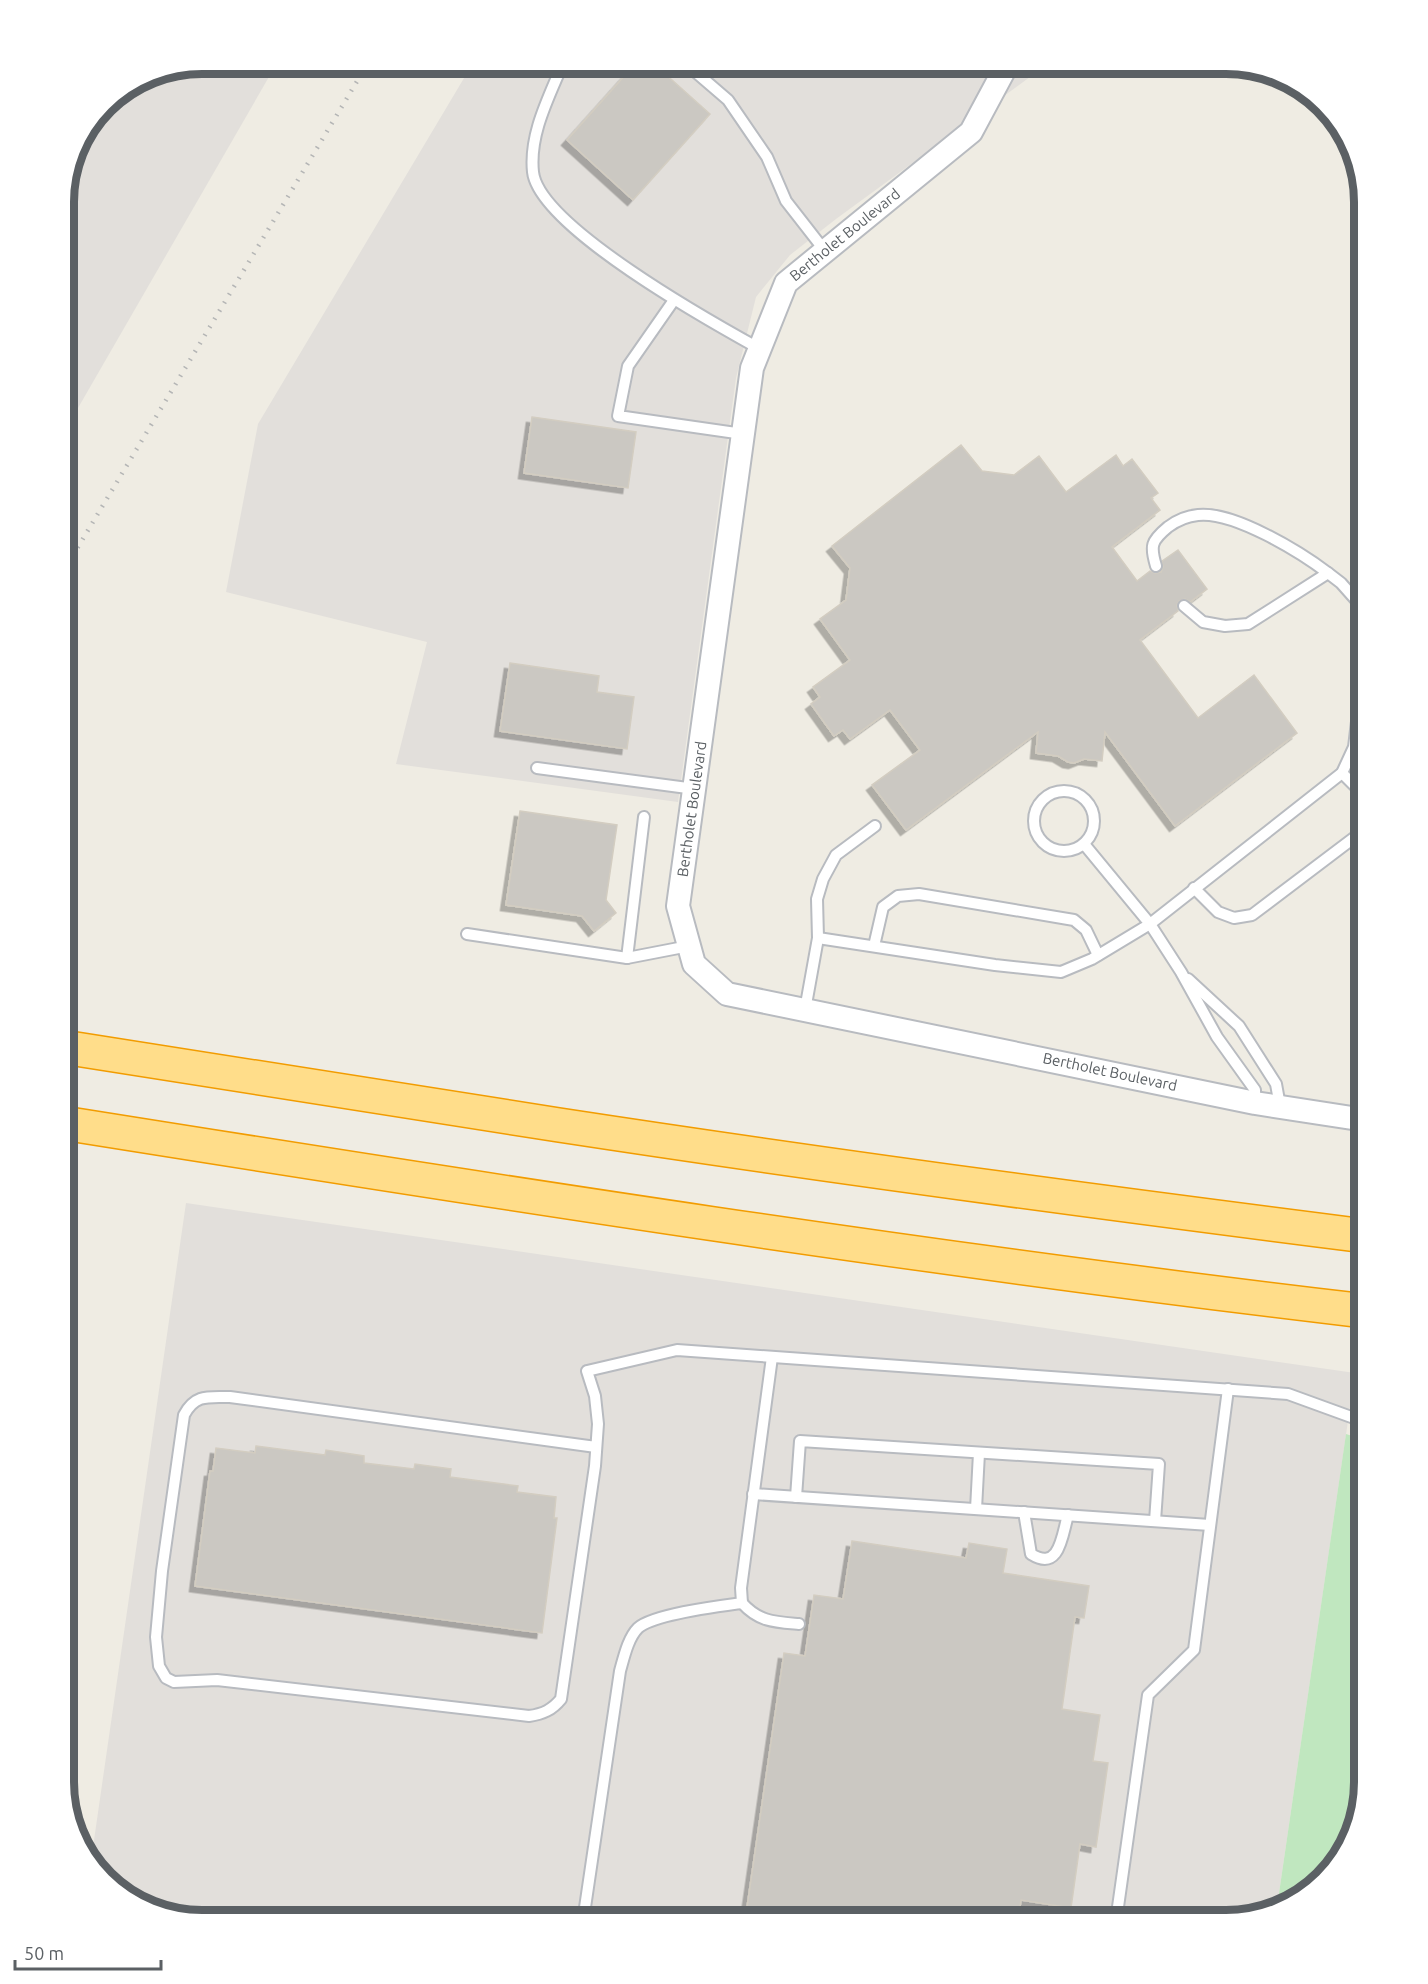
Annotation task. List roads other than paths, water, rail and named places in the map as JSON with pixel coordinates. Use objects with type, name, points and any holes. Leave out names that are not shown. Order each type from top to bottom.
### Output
[{"type":"highway","points":[[74,1049],[561,1126],[1204,1216],[1354,1235]]},
{"type":"highway","points":[[74,1125],[787,1235],[999,1265],[1354,1310]]},
{"type":"street","name":"Bertholet Boulevard","points":[[1002,74],[971,132],[786,283],[752,368],[678,906],[694,964],[727,994],[1255,1103],[1354,1118]]},
{"type":"lane","points":[[558,74],[544,108],[533,144],[533,174],[542,195],[582,236],[674,300],[760,349]]},
{"type":"lane","points":[[698,74],[728,100],[767,157],[786,201],[825,251]]},
{"type":"lane","points":[[674,300],[628,366],[618,416],[743,434]]},
{"type":"lane","points":[[1156,566],[1151,550],[1156,537],[1176,521],[1198,515],[1225,518],[1303,555],[1341,583],[1354,598]]},
{"type":"lane","points":[[1184,606],[1203,622],[1225,626],[1248,624],[1328,573]]},
{"type":"lane","points":[[818,938],[995,965],[1061,972],[1098,955],[1150,924],[1342,773],[1354,747]]},
{"type":"lane","points":[[537,768],[695,789]]},
{"type":"lane","points":[[1342,773],[1354,785]]},
{"type":"lane","points":[[1068,791],[1086,799],[1094,817],[1094,827],[1084,844],[1066,851],[1047,846],[1036,830],[1034,820],[1041,801],[1049,795],[1068,791]]},
{"type":"lane","points":[[627,958],[644,817]]},
{"type":"lane","points":[[805,1010],[818,938],[817,899],[836,855],[875,826]]},
{"type":"lane","points":[[1194,888],[1218,912],[1234,918],[1252,915],[1354,838]]},
{"type":"lane","points":[[1084,844],[1150,924],[1181,972],[1217,1037],[1255,1090],[1255,1103]]},
{"type":"lane","points":[[874,946],[883,907],[898,896],[919,894],[1074,920],[1086,930],[1098,955]]},
{"type":"lane","points":[[467,934],[627,958],[689,946]]},
{"type":"lane","points":[[1181,972],[1239,1026],[1276,1084],[1280,1106]]},
{"type":"lane","points":[[596,1447],[230,1397],[198,1399],[190,1404],[184,1415],[182,1426],[162,1571],[156,1637],[159,1666],[166,1678],[174,1682],[217,1680],[529,1716],[542,1714],[555,1707],[561,1699],[596,1447],[598,1424],[595,1396],[587,1371],[677,1350],[1288,1394],[1354,1418]]},
{"type":"lane","points":[[772,1357],[741,1587],[742,1603],[750,1612],[766,1621],[799,1624]]},
{"type":"lane","points":[[1118,1910],[1148,1695],[1194,1650],[1228,1389]]},
{"type":"lane","points":[[796,1497],[800,1441],[1159,1464],[1155,1521]]},
{"type":"lane","points":[[976,1509],[979,1453]]},
{"type":"lane","points":[[753,1494],[1210,1525]]},
{"type":"lane","points":[[1024,1512],[1031,1554],[1045,1560],[1052,1558],[1058,1550],[1068,1515]]},
{"type":"lane","points":[[585,1910],[620,1671],[627,1647],[638,1629],[653,1620],[705,1608],[742,1603]]},
{"type":"railway","points":[[74,554],[361,74]]}]
